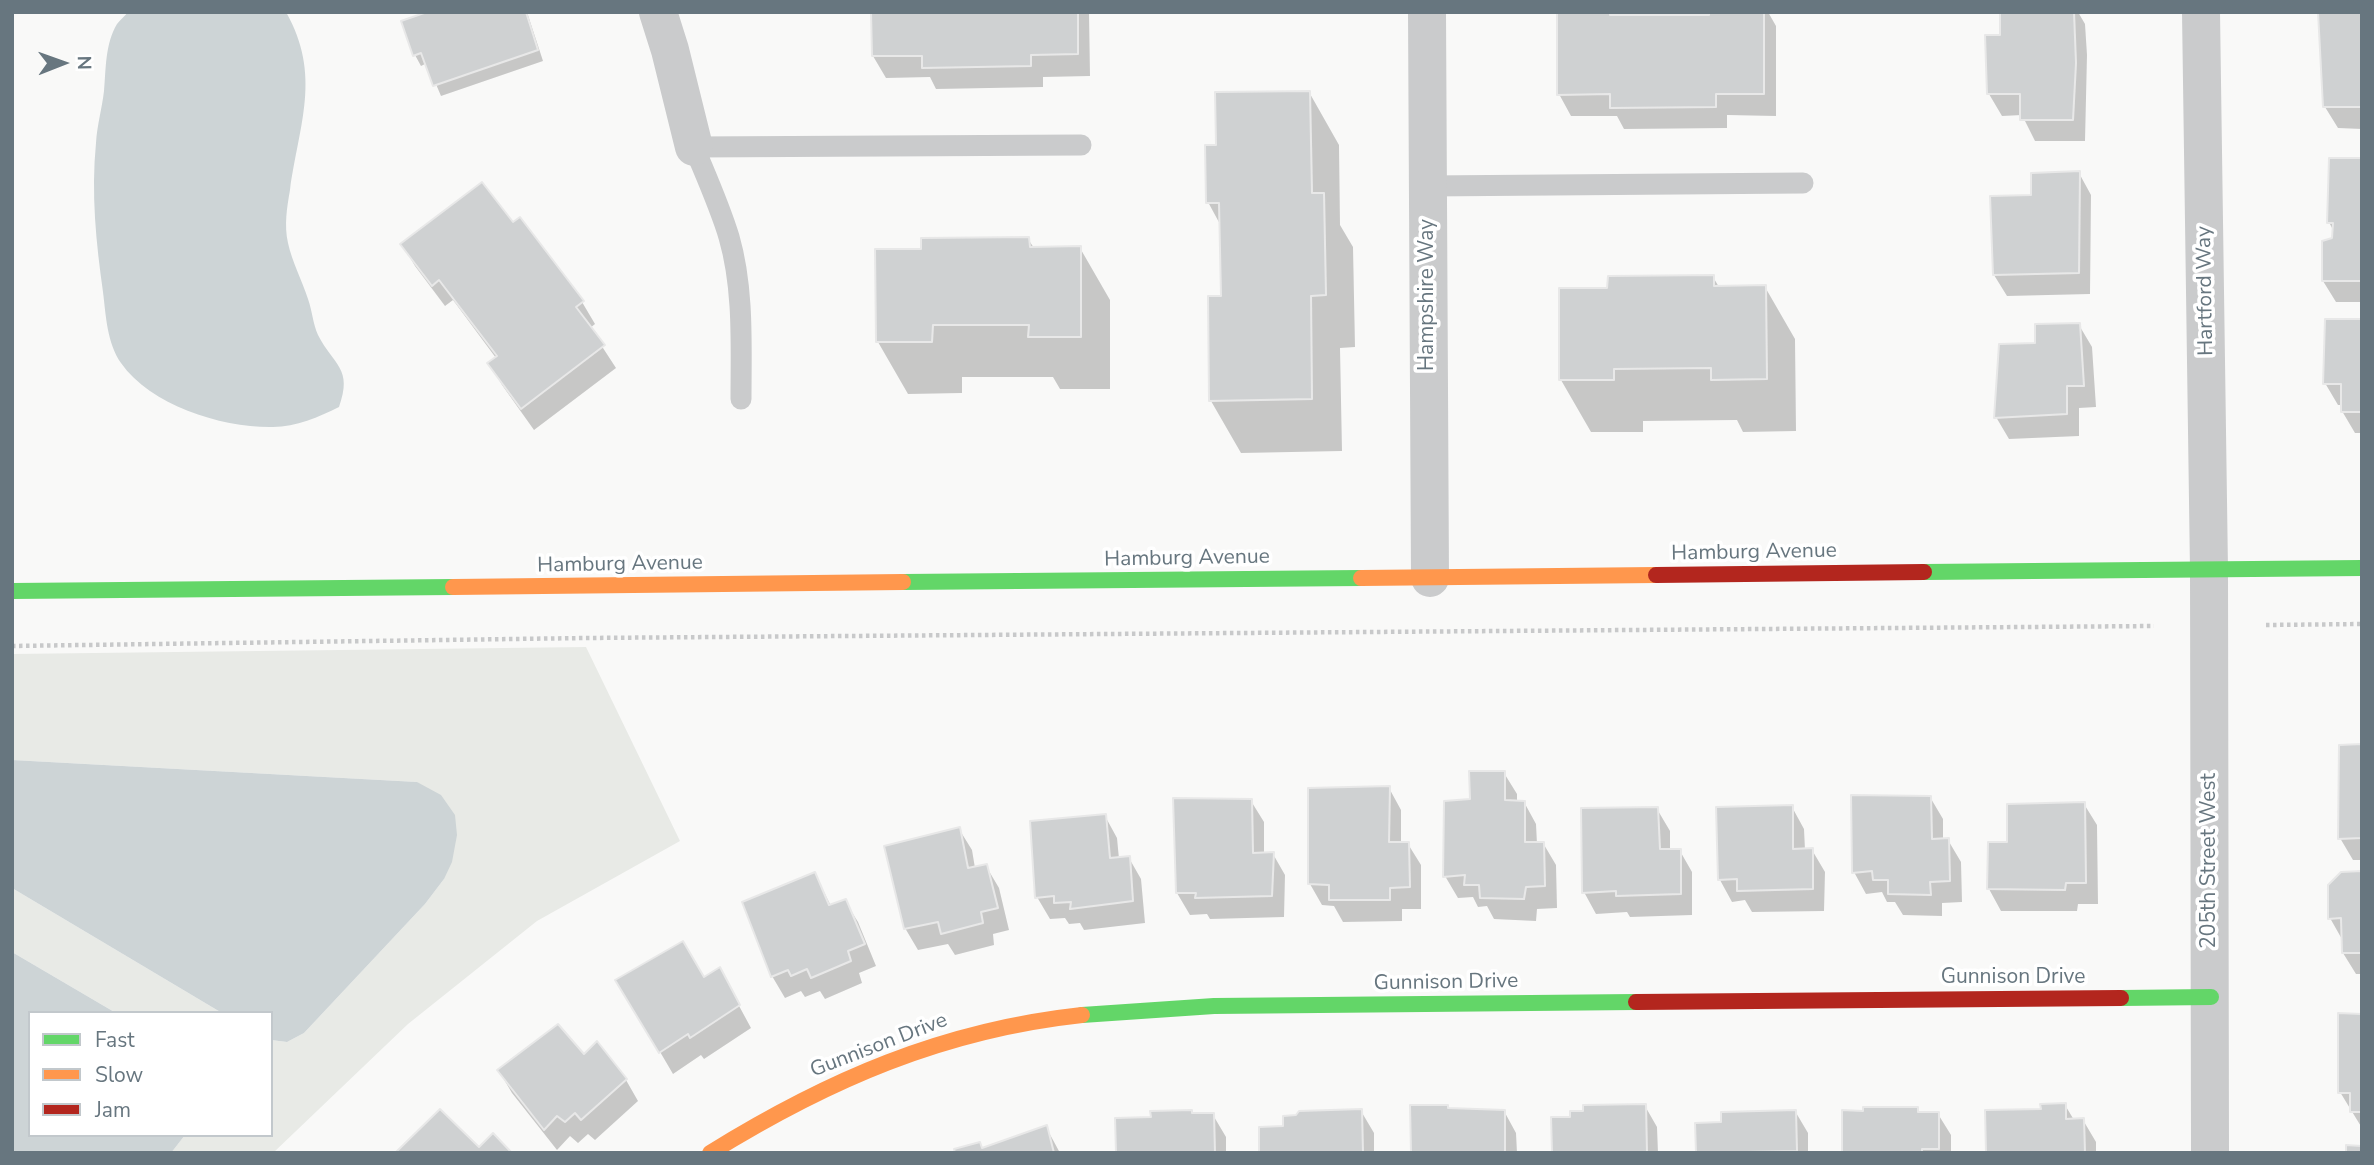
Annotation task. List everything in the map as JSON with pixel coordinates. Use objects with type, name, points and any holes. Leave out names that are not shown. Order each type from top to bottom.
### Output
[{"type":"street","points":[[658,12],[694,147]]},
{"type":"street","name":"Hampshire Way","points":[[1427,12],[1430,578]]},
{"type":"street","name":"Hartford Way","points":[[2201,12],[2209,570]]},
{"type":"street","name":"Hamburg Avenue","points":[[12,591],[2362,568]]},
{"type":"street","name":"205th Street West","points":[[2209,570],[2210,1153]]},
{"type":"street","name":"Gunnison Drive","points":[[710,1153],[814,1093],[899,1056],[1000,1027],[1105,1011],[1284,1005],[2210,997]]},
{"type":"lane","points":[[741,399],[741,317],[736,271],[729,238],[694,147],[1081,145]]},
{"type":"lane","points":[[1427,186],[1802,183]]},
{"type":"path","points":[[2266,625],[2362,624]]},
{"type":"path","points":[[12,646],[585,638],[2154,626]]},
{"type":"shaded area","points":[[128,12],[286,12],[297,35],[305,79],[302,122],[287,209],[287,236],[318,335],[343,375],[343,394],[339,407],[307,421],[282,427],[253,426],[211,419],[190,412],[150,391],[134,378],[116,355],[108,329],[98,255],[94,199],[95,162],[108,48],[117,24]]},
{"type":"shaded area","points":[[586,647],[680,841],[537,921],[408,1024],[273,1153],[171,1153],[183,1137],[273,1137],[273,1040],[287,1042],[304,1033],[425,904],[444,879],[417,782],[12,760],[12,654]]},
{"type":"shaded area","points":[[12,760],[417,782],[441,795],[455,815],[457,835],[452,862],[444,879],[425,904],[304,1033],[287,1042],[273,1040],[273,1011],[219,1011],[12,888]]},
{"type":"shaded area","points":[[12,888],[219,1011],[113,1011],[12,952]]},
{"type":"shaded area","points":[[12,952],[113,1011],[28,1011],[28,1137],[183,1137],[171,1153],[12,1153]]},
{"type":"building","points":[[427,12],[526,12],[538,50],[433,86],[421,53],[413,56],[401,21]]},
{"type":"building","points":[[871,12],[1078,12],[1078,54],[1031,55],[1031,66],[922,68],[922,56],[872,56]]},
{"type":"building","points":[[1557,12],[1709,15],[1709,12],[1764,12],[1764,94],[1716,94],[1716,107],[1610,108],[1610,94],[1557,95]]},
{"type":"building","points":[[2000,12],[2074,12],[2076,63],[2073,120],[2020,120],[2020,94],[1987,94],[1985,35],[2000,35]]},
{"type":"building","points":[[2318,12],[2362,12],[2362,107],[2323,107]]},
{"type":"building","points":[[1310,91],[1312,193],[1324,193],[1326,295],[1311,296],[1312,399],[1209,401],[1208,296],[1221,296],[1219,203],[1206,203],[1205,145],[1216,145],[1215,92]]},
{"type":"building","points":[[2329,158],[2362,158],[2362,281],[2322,281],[2322,241],[2332,238],[2333,223],[2327,223]]},
{"type":"building","points":[[2080,171],[2079,273],[1993,275],[1990,196],[2031,195],[2031,173]]},
{"type":"building","points":[[482,182],[513,222],[520,217],[584,301],[576,307],[605,345],[521,409],[487,363],[497,356],[439,280],[432,286],[400,244]]},
{"type":"building","points":[[1029,237],[1030,247],[1081,246],[1081,337],[1028,337],[1029,325],[933,325],[932,342],[876,342],[875,249],[921,249],[921,238]]},
{"type":"building","points":[[1714,275],[1714,286],[1766,285],[1767,379],[1711,380],[1711,368],[1614,369],[1614,380],[1559,380],[1559,288],[1607,288],[1608,276]]},
{"type":"building","points":[[2325,319],[2362,319],[2362,412],[2341,412],[2341,384],[2323,384]]},
{"type":"building","points":[[2080,323],[2084,386],[2067,386],[2067,414],[1994,418],[1999,344],[2035,343],[2035,324]]},
{"type":"building","points":[[2362,744],[2362,838],[2338,839],[2339,745]]},
{"type":"building","points":[[1469,771],[1505,771],[1505,800],[1525,801],[1525,842],[1544,842],[1545,886],[1526,887],[1524,899],[1480,898],[1479,885],[1464,885],[1465,875],[1443,877],[1444,801],[1470,799]]},
{"type":"building","points":[[1390,786],[1389,842],[1409,842],[1410,887],[1390,888],[1390,900],[1329,900],[1329,885],[1308,884],[1308,788]]},
{"type":"building","points":[[1851,795],[1931,796],[1932,839],[1949,838],[1950,881],[1930,882],[1931,895],[1888,894],[1888,880],[1873,880],[1872,871],[1852,873]]},
{"type":"building","points":[[1173,798],[1252,799],[1253,853],[1274,852],[1272,896],[1195,898],[1196,893],[1176,893]]},
{"type":"building","points":[[2085,802],[2086,883],[2066,883],[2065,890],[1987,889],[1988,842],[2007,842],[2007,804]]},
{"type":"building","points":[[1793,805],[1793,849],[1813,848],[1813,889],[1737,891],[1737,879],[1718,880],[1716,807]]},
{"type":"building","points":[[1658,807],[1660,849],[1681,849],[1681,894],[1616,896],[1616,891],[1582,893],[1581,808]]},
{"type":"building","points":[[1106,814],[1110,858],[1130,856],[1133,901],[1070,909],[1071,902],[1054,903],[1054,896],[1035,898],[1030,821]]},
{"type":"building","points":[[960,827],[968,868],[987,864],[998,908],[981,912],[983,923],[941,934],[938,922],[904,929],[884,846]]},
{"type":"building","points":[[2362,871],[2362,953],[2342,953],[2341,918],[2328,919],[2328,885],[2341,872]]},
{"type":"building","points":[[815,872],[829,905],[846,899],[865,944],[848,951],[851,961],[811,978],[807,969],[791,976],[788,970],[771,977],[742,902]]},
{"type":"building","points":[[683,941],[704,977],[720,967],[740,1005],[690,1038],[688,1034],[659,1053],[615,980]]},
{"type":"building","points":[[2338,1013],[2362,1014],[2362,1112],[2350,1112],[2350,1093],[2338,1093]]},
{"type":"building","points":[[558,1024],[584,1054],[597,1041],[627,1079],[581,1120],[575,1113],[565,1122],[557,1116],[544,1130],[497,1070]]},
{"type":"building","points":[[2066,1103],[2066,1119],[2084,1118],[2085,1153],[1986,1153],[1985,1110],[2041,1109],[2040,1104]]},
{"type":"building","points":[[1646,1104],[1647,1153],[1552,1153],[1551,1117],[1570,1117],[1570,1111],[1583,1111],[1583,1105]]},
{"type":"building","points":[[1410,1105],[1505,1110],[1505,1153],[1411,1153]]},
{"type":"building","points":[[1863,1107],[1918,1107],[1918,1112],[1939,1112],[1939,1149],[1922,1149],[1922,1153],[1842,1153],[1842,1110],[1863,1111]]},
{"type":"building","points":[[440,1109],[479,1147],[493,1133],[512,1153],[395,1153]]},
{"type":"building","points":[[1362,1109],[1363,1153],[1259,1153],[1259,1127],[1283,1126],[1283,1116],[1296,1115],[1299,1111]]},
{"type":"building","points":[[1192,1110],[1192,1113],[1214,1113],[1215,1153],[1116,1153],[1115,1118],[1151,1117],[1150,1111]]},
{"type":"building","points":[[1796,1110],[1797,1151],[1696,1153],[1695,1123],[1721,1122],[1721,1112]]},
{"type":"building","points":[[1047,1125],[1054,1153],[955,1153],[954,1149],[980,1142],[982,1148]]},
{"type":"building","points":[[2346,1145],[2362,1146],[2362,1153],[2346,1153]]},
{"type":"traffic: fast","points":[[1924,572],[2362,568]]},
{"type":"traffic: fast","points":[[903,582],[1361,578]]},
{"type":"traffic: fast","points":[[12,591],[453,587]]},
{"type":"traffic: fast","points":[[2121,998],[2211,997]]},
{"type":"traffic: fast","points":[[1082,1015],[1214,1006],[1636,1002]]},
{"type":"traffic: slow","points":[[1361,578],[1656,575]]},
{"type":"traffic: slow","points":[[453,587],[903,582]]},
{"type":"traffic: slow","points":[[710,1153],[798,1103],[888,1062],[982,1033],[1031,1022],[1082,1015]]},
{"type":"traffic: jam","points":[[1656,575],[1924,572]]},
{"type":"traffic: jam","points":[[1636,1002],[2121,998]]}]
